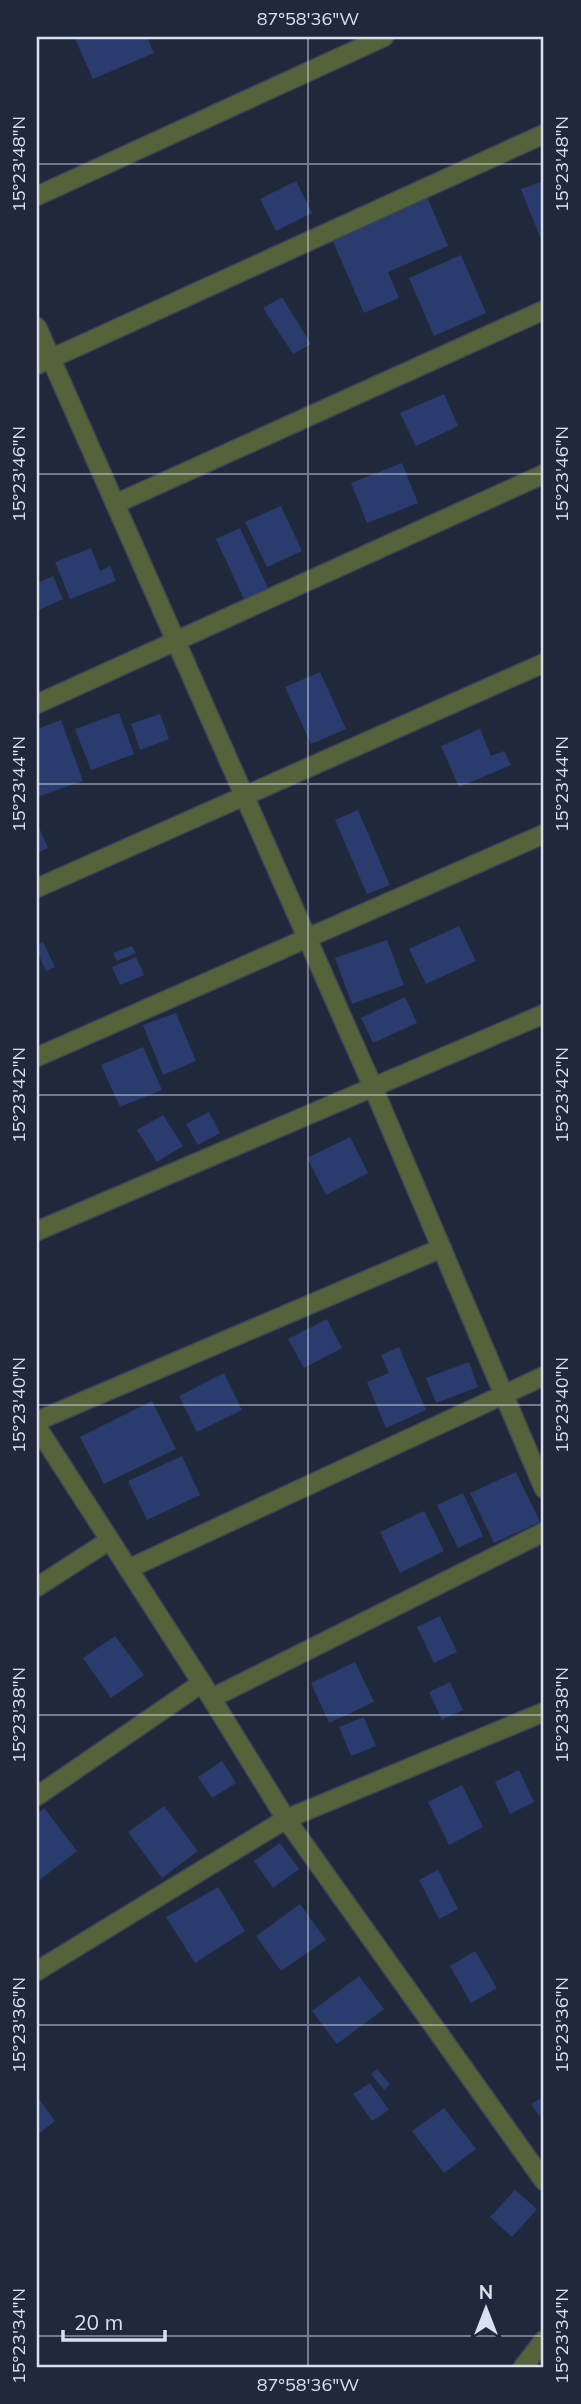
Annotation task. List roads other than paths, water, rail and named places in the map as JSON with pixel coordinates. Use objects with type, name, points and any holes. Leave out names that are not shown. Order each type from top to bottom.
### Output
[{"type":"street","points":[[37,195],[384,37]]},
{"type":"street","points":[[44,362],[544,134]]},
{"type":"street","points":[[115,504],[544,310]]},
{"type":"street","points":[[37,327],[44,362],[115,504],[373,1087],[544,1489]]},
{"type":"street","points":[[37,704],[544,474]]},
{"type":"street","points":[[37,888],[544,663]]},
{"type":"street","points":[[37,1057],[544,834]]},
{"type":"street","points":[[37,1231],[544,1014]]},
{"type":"street","points":[[37,1421],[442,1248]]},
{"type":"street","points":[[128,1569],[544,1376]]},
{"type":"street","points":[[37,1427],[212,1698],[286,1819],[544,2180]]},
{"type":"street","points":[[212,1698],[544,1532]]},
{"type":"street","points":[[37,1587],[110,1540]]},
{"type":"street","points":[[37,1796],[202,1683]]},
{"type":"street","points":[[37,1971],[286,1819],[544,1712]]},
{"type":"street","points":[[523,2367],[544,2340]]}]
